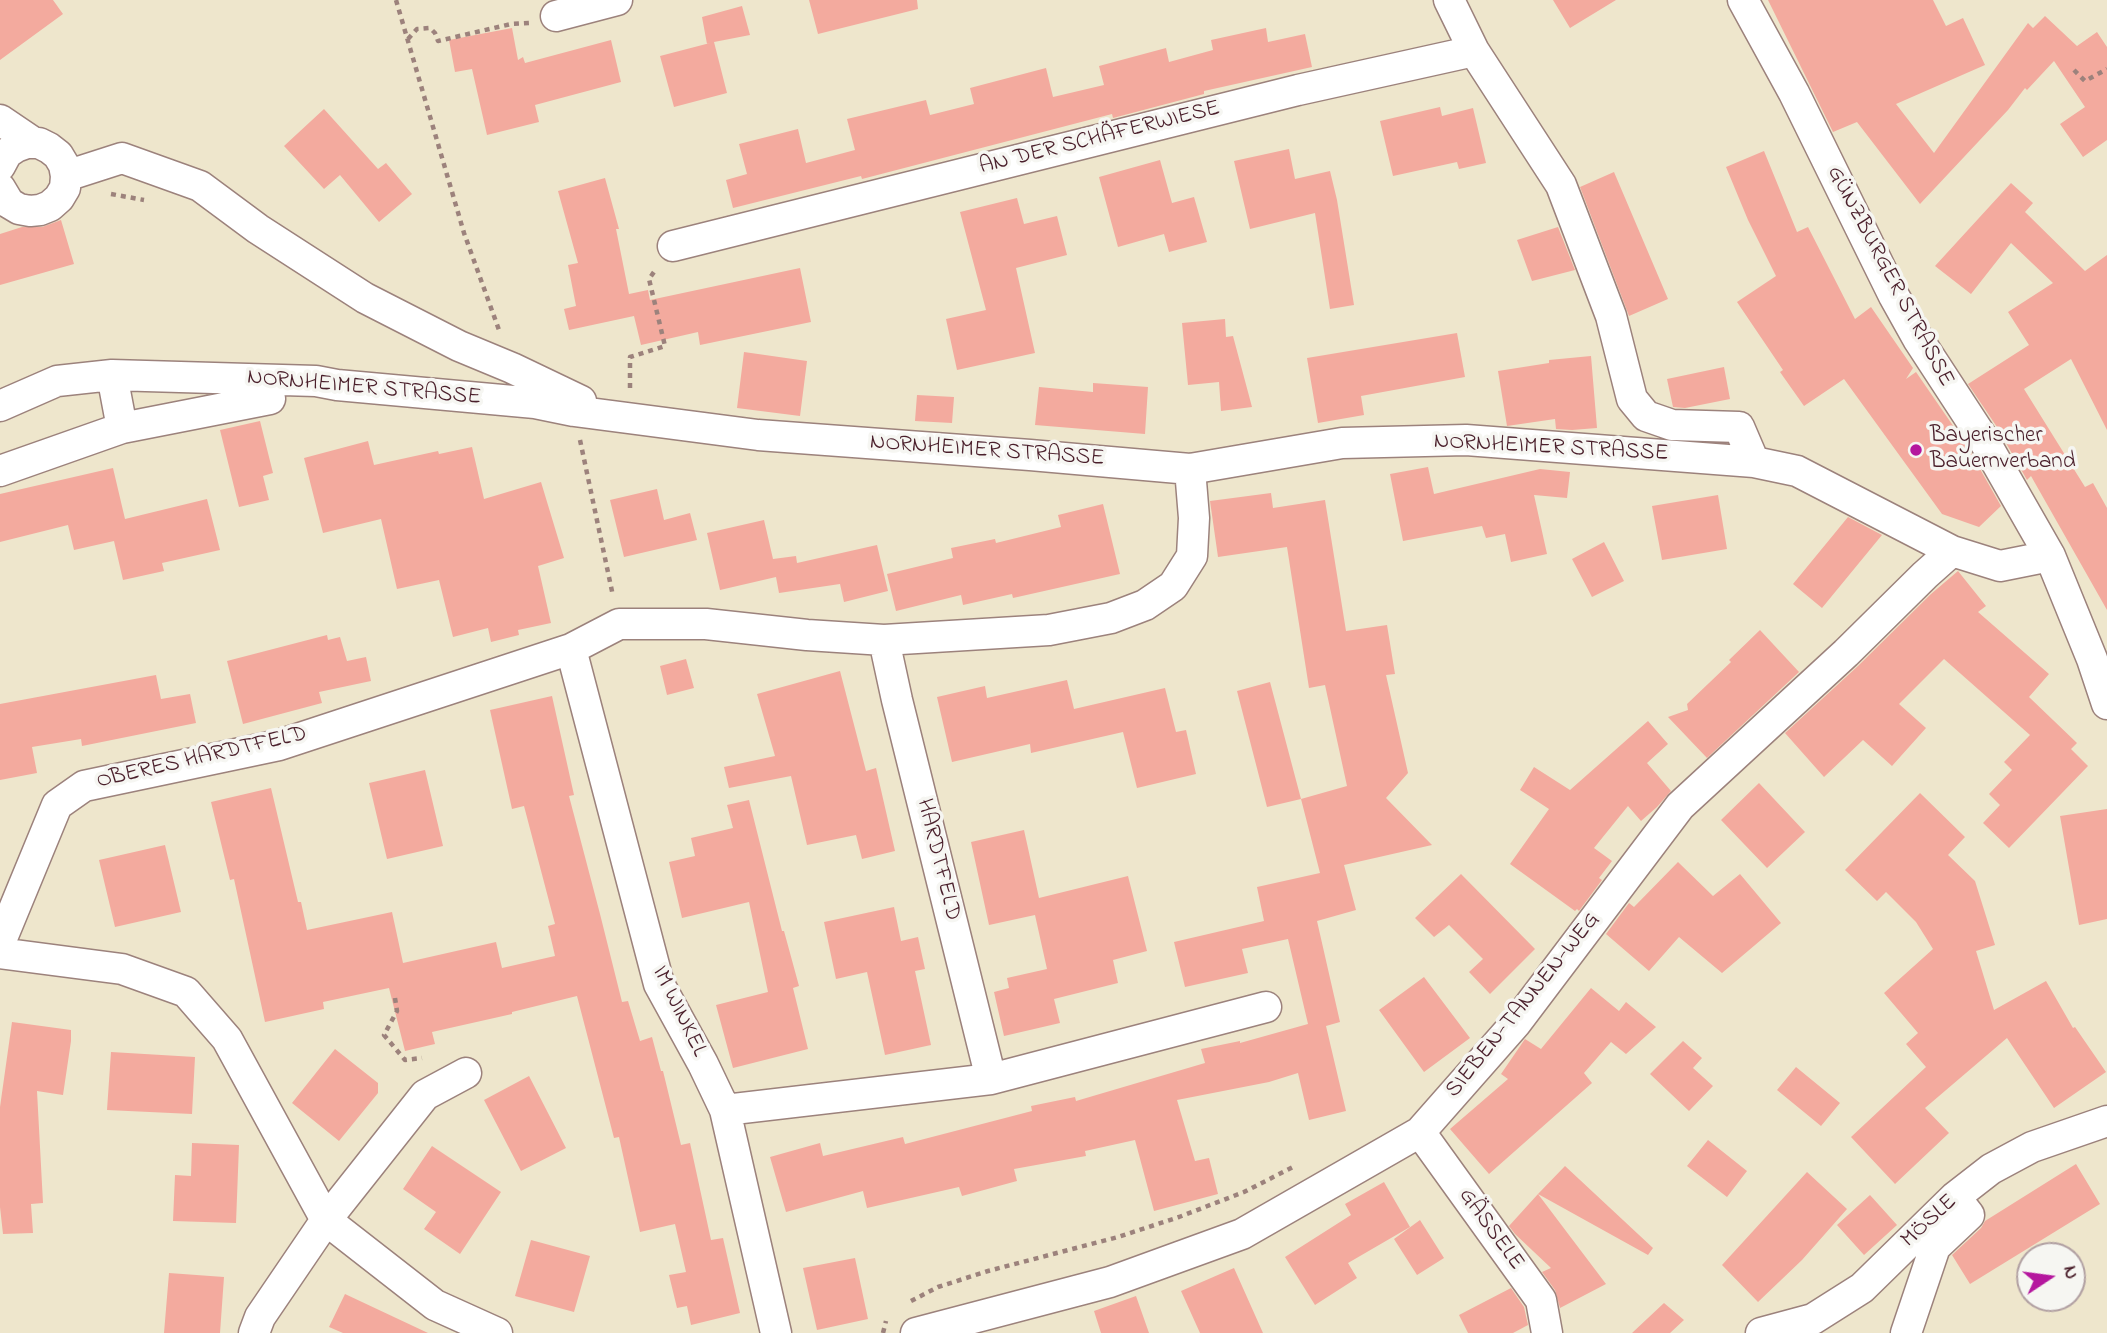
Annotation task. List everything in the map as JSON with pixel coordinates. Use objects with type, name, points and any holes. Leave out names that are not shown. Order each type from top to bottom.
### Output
[{"type":"street","points":[[543,20],[617,0]]},
{"type":"street","points":[[1449,0],[1474,51],[1561,185],[1611,316],[1632,399],[1646,416],[1672,425],[1739,427],[1754,462]]},
{"type":"street","name":"GÜNZBURGER STRASSE","points":[[1743,0],[1794,93],[1906,318],[1942,379],[1982,437],[2050,556],[2099,654],[2107,704]]},
{"type":"street","name":"AN DER SCHÄFERWIESE","points":[[673,246],[1298,90],[1474,51]]},
{"type":"street","points":[[0,120],[34,143],[49,148],[58,155],[66,176],[65,188],[59,198],[40,210],[19,209],[9,203],[0,188]]},
{"type":"street","points":[[0,166],[7,153],[16,147],[34,143]]},
{"type":"street","name":"NORNHEIMER STRASSE","points":[[66,176],[121,158],[200,186],[258,229],[365,298],[458,346],[512,368],[613,417]]},
{"type":"street","points":[[112,375],[122,428]]},
{"type":"street","name":"NORNHEIMER STRASSE","points":[[0,407],[57,382],[112,375],[316,381],[535,403],[613,417],[758,435],[1190,469],[1342,443],[1466,440],[1754,462],[1797,471],[1952,551],[2000,566],[2050,556]]},
{"type":"street","name":"NORNHEIMER STRASSE","points":[[0,471],[122,428],[270,399]]},
{"type":"street","points":[[571,649],[619,624],[706,624],[884,640],[1049,630],[1111,618],[1146,605],[1173,586],[1192,556],[1194,518],[1190,469]]},
{"type":"street","name":"SIEBEN-TANNEN-WEG","points":[[916,1333],[1110,1282],[1242,1234],[1420,1132],[1516,1023],[1680,806],[1952,551]]},
{"type":"street","name":"HARDTFELD","points":[[884,640],[991,1079]]},
{"type":"street","name":"OBERES HARDTFELD","points":[[0,943],[57,805],[84,786],[279,745],[571,649]]},
{"type":"street","name":"IM WINKEL","points":[[571,649],[659,984],[725,1110],[776,1333]]},
{"type":"street","points":[[0,953],[122,969],[186,992],[227,1039],[326,1220],[435,1305],[497,1333]]},
{"type":"street","points":[[725,1110],[991,1079],[1266,1007]]},
{"type":"street","points":[[254,1333],[260,1317],[326,1220],[425,1095],[466,1073]]},
{"type":"street","name":"MÖSLE","points":[[1761,1333],[1813,1319],[1862,1288],[1955,1197],[1991,1169],[2032,1147],[2107,1121]]},
{"type":"street","name":"GÄSSELE","points":[[1420,1132],[1541,1300],[1547,1333]]},
{"type":"street","points":[[1906,1333],[1935,1247],[1969,1215],[1955,1197]]},
{"type":"path","points":[[396,0],[464,233],[512,368]]},
{"type":"path","points":[[408,39],[417,29],[430,28],[438,41],[512,24],[543,20]]},
{"type":"path","points":[[2074,69],[2085,81],[2107,69]]},
{"type":"path","points":[[104,194],[154,202]]},
{"type":"path","points":[[630,390],[630,356],[665,346],[649,279],[673,246]]},
{"type":"path","points":[[574,411],[619,624]]},
{"type":"path","points":[[395,998],[397,1011],[384,1035],[405,1060],[422,1058]]},
{"type":"path","points":[[902,1306],[938,1287],[1118,1237],[1179,1217],[1244,1192],[1301,1163]]},
{"type":"building","points":[[0,0],[53,0],[63,14],[0,60]]},
{"type":"building","points":[[809,0],[917,0],[918,9],[818,34]]},
{"type":"building","points":[[1553,0],[1616,0],[1570,28]]},
{"type":"building","points":[[1768,0],[1933,0],[1946,26],[1963,18],[1985,65],[1896,104],[1934,153],[2028,23],[2033,28],[2045,16],[2077,46],[2097,32],[2107,47],[2107,140],[2083,157],[2060,124],[2085,107],[2054,61],[2027,90],[2025,88],[2008,110],[1920,204],[1857,122],[1833,132]]},
{"type":"building","points":[[742,6],[750,35],[714,42],[727,93],[674,107],[660,56],[707,44],[702,17]]},
{"type":"building","points":[[512,28],[518,60],[523,57],[525,63],[611,40],[621,82],[535,105],[539,122],[487,135],[472,69],[455,72],[449,40]]},
{"type":"building","points":[[1266,28],[1268,42],[1305,34],[1312,67],[1204,91],[1204,94],[1113,118],[1112,114],[862,179],[861,176],[733,208],[726,180],[747,174],[739,144],[798,129],[806,163],[855,150],[847,119],[926,100],[930,115],[974,104],[970,88],[1046,68],[1053,97],[1104,85],[1099,66],[1166,48],[1169,62],[1213,50],[1211,40]]},
{"type":"building","points":[[1440,107],[1442,116],[1473,108],[1486,163],[1459,169],[1457,162],[1393,176],[1380,121]]},
{"type":"building","points":[[324,109],[378,169],[386,163],[412,194],[379,222],[340,175],[324,189],[284,146]]},
{"type":"building","points":[[1289,149],[1295,179],[1330,171],[1354,305],[1330,309],[1315,213],[1250,229],[1234,161]]},
{"type":"building","points":[[1764,151],[1797,232],[1808,227],[1855,319],[1871,307],[1913,368],[1906,379],[1916,372],[1967,446],[2001,506],[1979,527],[1942,514],[1844,379],[1804,406],[1737,302],[1776,276],[1748,220],[1726,167]]},
{"type":"building","points":[[1160,160],[1172,203],[1194,197],[1207,242],[1169,252],[1164,234],[1118,247],[1099,177]]},
{"type":"building","points":[[1614,172],[1668,299],[1629,316],[1580,187]]},
{"type":"building","points":[[605,178],[619,229],[616,229],[629,294],[648,290],[650,300],[800,268],[811,322],[700,345],[698,332],[641,345],[634,316],[569,330],[564,309],[576,306],[568,265],[578,263],[558,191]]},
{"type":"building","points":[[2011,183],[2033,203],[2025,212],[2085,271],[2107,255],[2107,430],[2071,359],[2024,389],[2085,487],[2093,483],[2107,508],[2107,610],[2031,476],[2027,480],[1997,427],[1968,384],[2029,345],[2008,312],[2053,283],[2011,243],[1971,294],[1935,266]]},
{"type":"building","points":[[1017,198],[1024,224],[1057,216],[1067,255],[1016,268],[1035,353],[957,370],[946,319],[986,310],[960,212]]},
{"type":"building","points":[[61,220],[74,264],[0,285],[0,234],[22,227],[42,227]]},
{"type":"building","points":[[1558,227],[1575,270],[1532,281],[1517,240]]},
{"type":"building","points":[[1225,319],[1226,337],[1233,336],[1252,407],[1221,411],[1219,382],[1188,385],[1182,323]]},
{"type":"building","points":[[1457,333],[1465,377],[1361,396],[1364,415],[1318,423],[1307,358]]},
{"type":"building","points":[[744,352],[807,361],[800,416],[737,408]]},
{"type":"building","points":[[1591,356],[1597,428],[1556,429],[1555,419],[1507,426],[1498,371],[1549,363],[1549,360]]},
{"type":"building","points":[[1724,367],[1730,399],[1685,408],[1673,407],[1667,379]]},
{"type":"building","points":[[1093,383],[1148,387],[1145,434],[1035,425],[1039,387],[1093,392]]},
{"type":"building","points":[[917,395],[954,397],[952,423],[915,421]]},
{"type":"building","points":[[260,421],[273,473],[263,476],[269,500],[239,507],[220,430]]},
{"type":"building","points":[[368,441],[374,465],[438,451],[439,454],[472,447],[484,499],[541,482],[564,558],[538,566],[551,623],[518,630],[519,635],[491,642],[488,628],[453,637],[439,580],[397,589],[381,519],[323,533],[304,458]]},
{"type":"building","points":[[1428,467],[1434,494],[1540,469],[1570,472],[1567,498],[1534,495],[1547,554],[1511,562],[1505,534],[1486,538],[1482,526],[1403,541],[1390,474]]},
{"type":"building","points":[[113,468],[125,519],[207,499],[220,550],[162,563],[164,571],[123,580],[114,541],[74,550],[68,525],[0,542],[0,494]]},
{"type":"building","points":[[657,489],[664,520],[690,513],[697,540],[624,557],[610,500]]},
{"type":"building","points":[[1271,493],[1273,508],[1325,500],[1346,631],[1387,625],[1395,674],[1386,675],[1408,773],[1386,798],[1432,845],[1344,865],[1356,910],[1317,921],[1340,1022],[1326,1026],[1346,1111],[1309,1120],[1298,1073],[1269,1082],[1177,1100],[1195,1161],[1209,1158],[1218,1194],[1154,1211],[1135,1140],[1085,1151],[1086,1156],[1014,1169],[1017,1181],[962,1196],[959,1187],[867,1208],[863,1191],[786,1212],[770,1157],[820,1143],[823,1156],[903,1137],[905,1144],[1032,1111],[1031,1106],[1075,1097],[1076,1101],[1205,1063],[1201,1049],[1240,1043],[1308,1024],[1288,939],[1242,949],[1248,973],[1185,987],[1174,942],[1264,921],[1257,887],[1320,873],[1301,799],[1347,786],[1325,685],[1309,688],[1287,547],[1218,557],[1210,501]]},
{"type":"building","points":[[1718,495],[1727,549],[1662,560],[1652,506]]},
{"type":"building","points":[[1103,504],[1120,574],[1013,598],[1012,594],[963,605],[961,595],[896,611],[887,574],[953,558],[951,548],[995,539],[996,543],[1061,527],[1058,515]]},
{"type":"building","points":[[1848,517],[1882,535],[1822,608],[1793,584]]},
{"type":"building","points":[[764,520],[773,559],[796,556],[797,563],[877,545],[888,591],[844,602],[840,584],[779,593],[776,577],[720,590],[707,533]]},
{"type":"building","points":[[1604,542],[1624,581],[1592,597],[1572,559]]},
{"type":"building","points":[[1958,571],[1986,606],[1978,612],[2049,674],[2029,697],[2077,743],[2071,749],[2088,766],[2009,848],[1983,823],[2000,805],[1989,794],[2012,770],[2004,762],[2030,735],[1944,659],[1899,704],[1926,728],[1892,766],[1863,740],[1824,777],[1785,733]]},
{"type":"building","points":[[1760,630],[1799,672],[1707,758],[1668,717],[1688,710],[1687,704]]},
{"type":"building","points":[[327,635],[328,640],[340,637],[347,661],[366,657],[371,681],[319,692],[322,703],[243,724],[227,661]]},
{"type":"building","points":[[686,659],[694,688],[667,695],[660,666]]},
{"type":"building","points":[[840,671],[866,771],[876,768],[895,851],[862,859],[856,835],[807,845],[791,776],[729,788],[724,767],[775,756],[757,694]]},
{"type":"building","points":[[156,675],[161,699],[190,694],[196,723],[82,746],[81,739],[32,747],[37,773],[0,780],[0,704]]},
{"type":"building","points":[[1067,680],[1074,709],[1165,688],[1176,732],[1186,730],[1196,774],[1137,788],[1123,732],[1031,753],[1030,744],[952,762],[937,697],[985,686],[987,698]]},
{"type":"building","points":[[1270,682],[1301,799],[1267,807],[1237,691]]},
{"type":"building","points":[[552,696],[574,795],[569,796],[622,1002],[628,1001],[640,1041],[652,1037],[681,1145],[690,1143],[711,1240],[723,1238],[740,1313],[691,1325],[687,1306],[677,1308],[669,1275],[686,1272],[675,1224],[640,1232],[619,1137],[614,1138],[577,996],[432,1032],[435,1044],[405,1051],[389,988],[323,1002],[324,1009],[265,1022],[234,879],[230,880],[211,802],[271,788],[307,930],[392,912],[403,963],[496,942],[502,968],[555,956],[548,926],[555,924],[524,806],[512,809],[490,710]]},
{"type":"building","points":[[1648,721],[1668,744],[1647,763],[1671,791],[1641,821],[1628,806],[1594,848],[1612,861],[1599,878],[1602,880],[1579,911],[1575,911],[1510,864],[1549,809],[1520,790],[1534,767],[1570,790]]},
{"type":"building","points":[[425,770],[443,846],[387,859],[369,783]]},
{"type":"building","points":[[1759,783],[1805,832],[1767,868],[1721,820]]},
{"type":"building","points":[[1920,793],[1965,837],[1948,855],[1975,881],[1995,945],[1976,951],[1994,1010],[2046,981],[2073,1028],[2075,1027],[2106,1072],[2054,1108],[2007,1038],[1925,1108],[1949,1133],[1895,1184],[1851,1137],[1926,1067],[1906,1044],[1918,1033],[1884,993],[1933,949],[1916,922],[1886,892],[1877,901],[1845,870]]},
{"type":"building","points":[[749,800],[782,931],[799,986],[793,988],[808,1049],[733,1068],[716,1005],[768,992],[749,902],[682,918],[669,862],[695,856],[691,838],[733,828],[727,805]]},
{"type":"building","points":[[2107,809],[2107,919],[2079,925],[2060,816]]},
{"type":"building","points":[[1024,830],[1039,898],[1128,876],[1147,951],[1113,960],[1118,983],[1054,999],[1060,1023],[1004,1036],[994,992],[1009,988],[1007,978],[1047,969],[1035,915],[989,925],[971,842]]},
{"type":"building","points":[[165,845],[181,912],[115,927],[99,860]]},
{"type":"building","points":[[1678,862],[1713,896],[1740,874],[1781,923],[1722,973],[1679,937],[1649,971],[1606,934],[1629,903],[1634,907]]},
{"type":"building","points":[[1461,874],[1535,949],[1490,994],[1469,972],[1483,959],[1449,925],[1434,937],[1415,918]]},
{"type":"building","points":[[894,907],[901,941],[918,937],[925,969],[915,971],[931,1045],[885,1055],[867,972],[836,979],[824,922]]},
{"type":"building","points":[[1424,977],[1470,1038],[1424,1072],[1379,1010]]},
{"type":"building","points":[[1591,988],[1619,1011],[1626,1002],[1656,1027],[1626,1054],[1611,1042],[1584,1073],[1592,1083],[1489,1174],[1450,1129],[1508,1079],[1501,1074],[1525,1039],[1541,1049]]},
{"type":"building","points":[[12,1022],[71,1030],[71,1041],[63,1095],[37,1091],[43,1203],[31,1204],[33,1233],[3,1234],[0,1207],[0,1107]]},
{"type":"building","points":[[1683,1041],[1702,1058],[1693,1068],[1713,1086],[1689,1111],[1650,1074]]},
{"type":"building","points":[[335,1049],[378,1083],[378,1093],[339,1141],[292,1103]]},
{"type":"building","points":[[111,1052],[195,1057],[192,1114],[107,1110]]},
{"type":"building","points":[[1796,1067],[1840,1103],[1821,1126],[1777,1090]]},
{"type":"building","points":[[529,1076],[566,1148],[521,1171],[484,1100]]},
{"type":"building","points":[[1708,1140],[1747,1171],[1727,1197],[1687,1166]]},
{"type":"building","points":[[192,1143],[239,1145],[236,1223],[173,1221],[175,1175],[191,1176]]},
{"type":"building","points":[[432,1146],[501,1192],[460,1254],[424,1229],[436,1212],[403,1189]]},
{"type":"building","points":[[2076,1164],[2100,1204],[2038,1242],[2016,1242],[2016,1256],[1970,1284],[1952,1255],[1985,1221]]},
{"type":"building","points":[[1565,1166],[1653,1248],[1648,1255],[1538,1194]]},
{"type":"building","points":[[1807,1172],[1847,1209],[1802,1260],[1758,1302],[1722,1265]]},
{"type":"building","points":[[1384,1182],[1410,1227],[1348,1263],[1357,1278],[1315,1305],[1285,1257],[1351,1215],[1345,1204]]},
{"type":"building","points":[[1538,1194],[1606,1284],[1560,1308],[1555,1290],[1542,1272],[1551,1268],[1509,1226]]},
{"type":"building","points":[[1870,1195],[1897,1225],[1864,1255],[1837,1225]]},
{"type":"building","points":[[1420,1220],[1444,1258],[1417,1275],[1394,1239]]},
{"type":"building","points":[[531,1240],[590,1256],[574,1312],[515,1296]]},
{"type":"building","points":[[855,1258],[868,1319],[817,1330],[803,1268]]},
{"type":"building","points":[[1234,1268],[1263,1333],[1200,1333],[1181,1291]]},
{"type":"building","points":[[169,1273],[224,1277],[220,1333],[164,1333]]},
{"type":"building","points":[[1511,1288],[1524,1307],[1528,1325],[1513,1333],[1468,1333],[1459,1315]]},
{"type":"building","points":[[345,1294],[428,1333],[343,1333],[329,1327]]},
{"type":"building","points":[[1136,1296],[1149,1333],[1101,1333],[1094,1311]]},
{"type":"building","points":[[1664,1303],[1684,1320],[1670,1333],[1632,1333]]},
{"type":"place","name":"Bayerischer Bauernverband","points":[[1916,450]]}]
